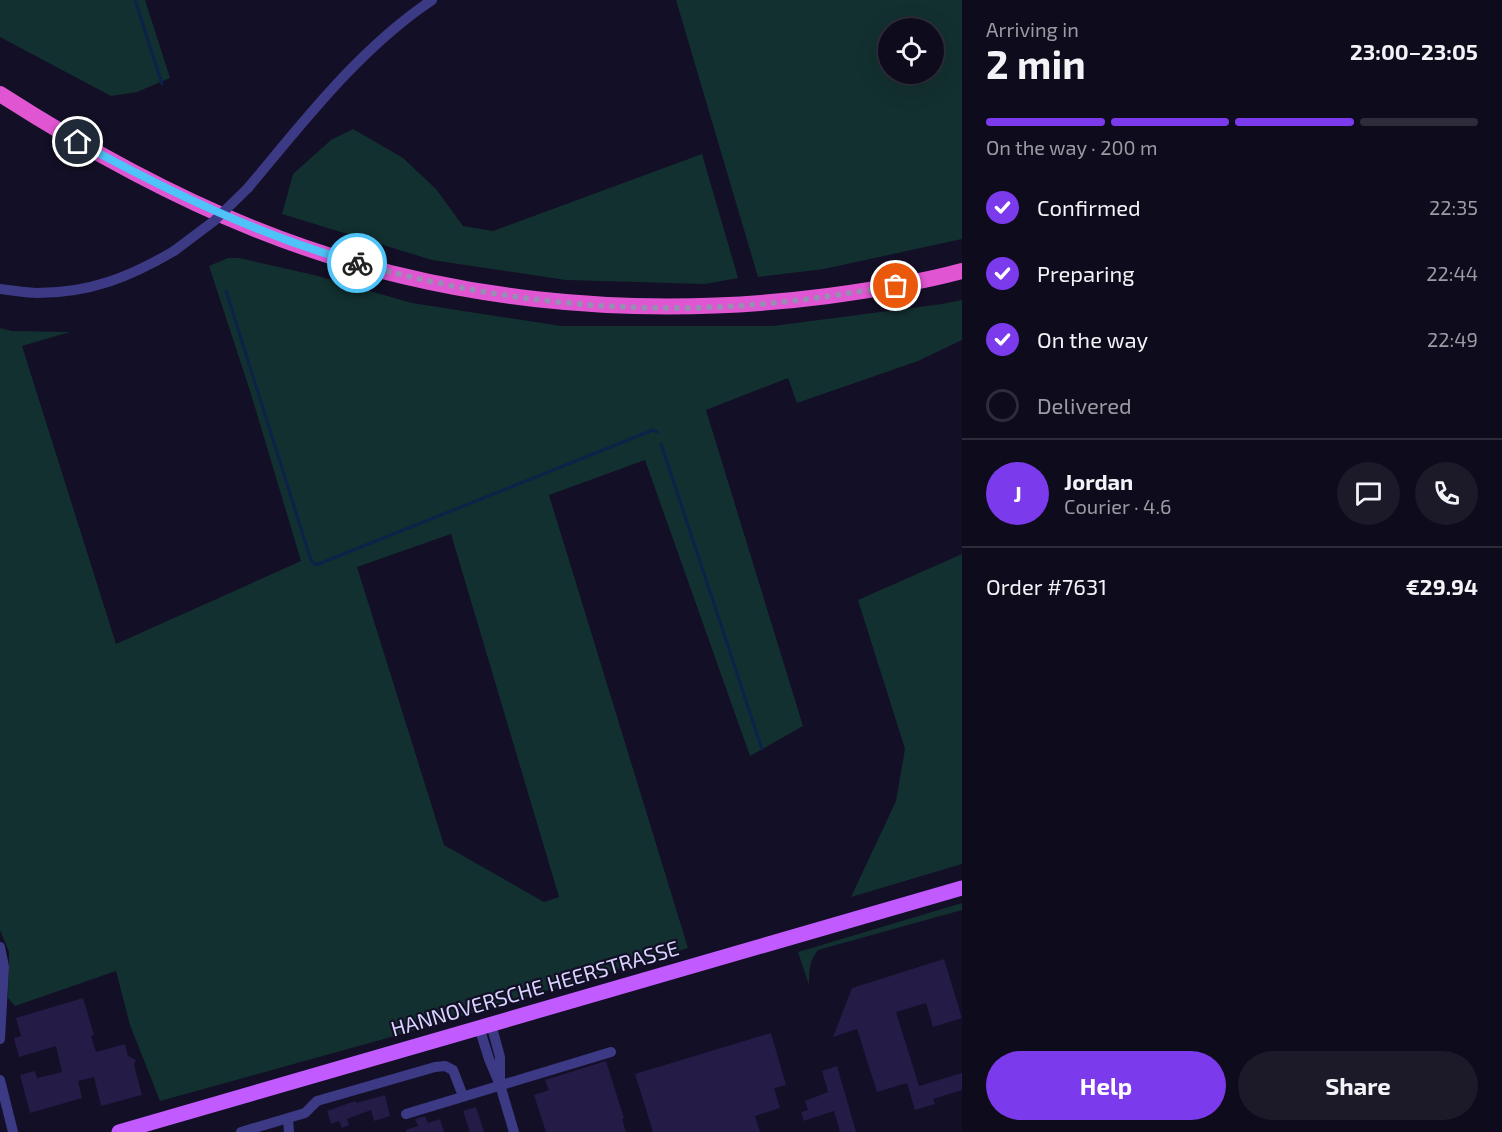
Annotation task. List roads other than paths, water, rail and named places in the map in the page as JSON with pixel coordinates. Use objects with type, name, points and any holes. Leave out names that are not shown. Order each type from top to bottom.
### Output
[{"type":"highway","points":[[0,94],[140,176],[256,229],[348,261],[464,289],[567,303],[674,308],[709,307],[772,303],[835,295],[896,286],[962,271]]},
{"type":"main road","name":"HANNOVERSCHE HEERSTRASSE","points":[[119,1132],[962,888]]},
{"type":"street","points":[[0,289],[37,293],[101,285],[144,268],[174,251],[214,220],[248,188],[364,55],[409,15],[432,0]]},
{"type":"street","points":[[0,947],[4,967],[0,1039]]},
{"type":"street","points":[[485,1025],[489,1059],[500,1085],[514,1132]]},
{"type":"street","points":[[406,1114],[611,1052]]},
{"type":"street","points":[[241,1132],[305,1113],[317,1101],[445,1066],[453,1070],[463,1096]]},
{"type":"street","points":[[0,1080],[13,1132]]},
{"type":"street","points":[[288,1119],[289,1132]]},
{"type":"waterway","points":[[135,0],[162,84]]},
{"type":"waterway","points":[[226,291],[311,560],[316,565],[653,430],[657,432]]},
{"type":"waterway","points":[[661,444],[762,749]]}]
